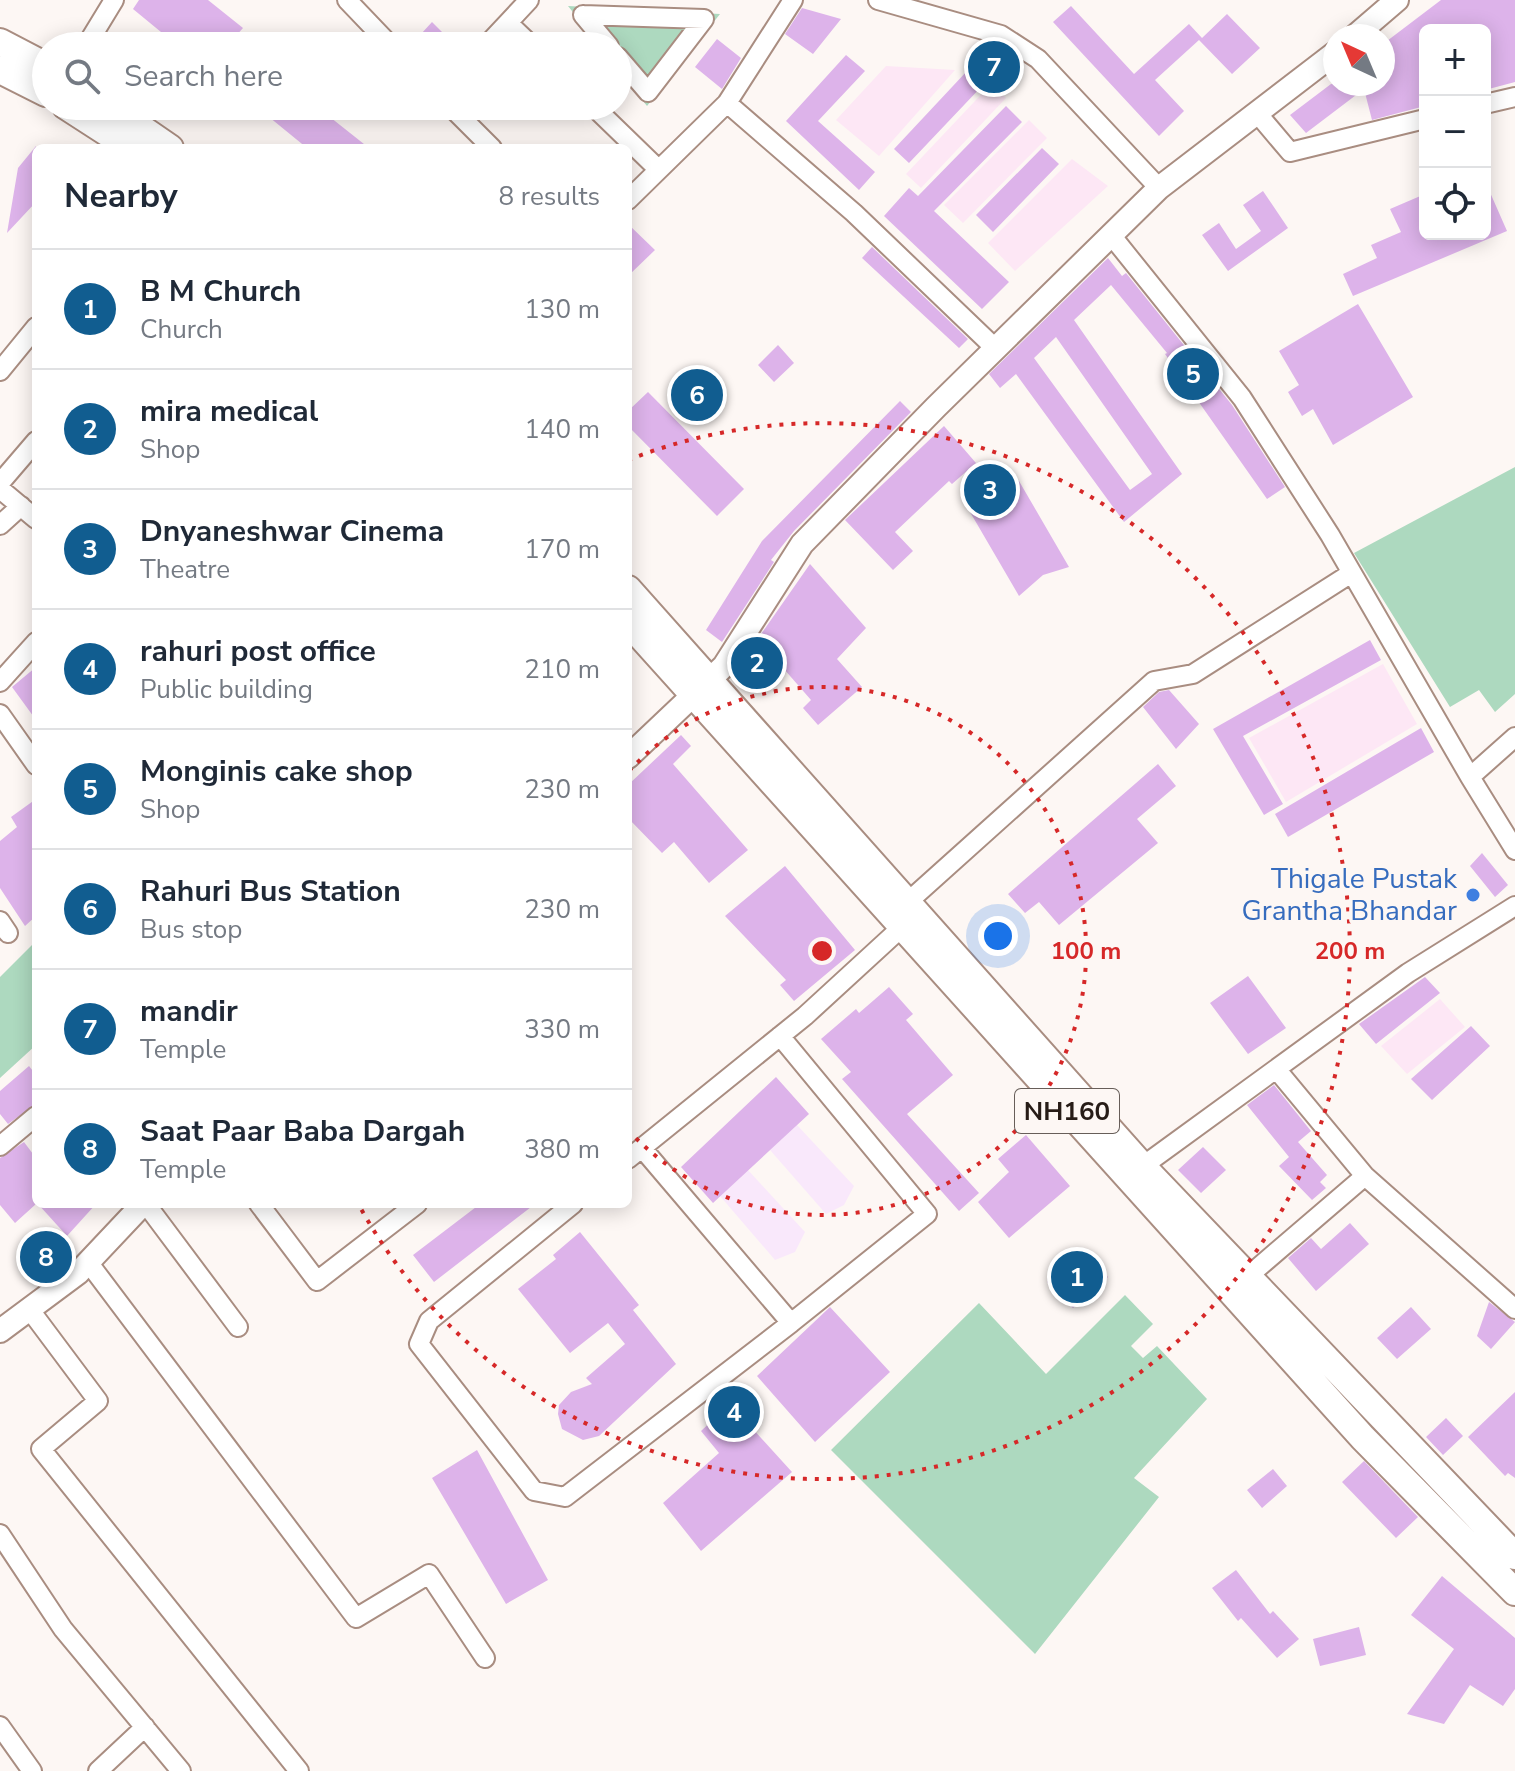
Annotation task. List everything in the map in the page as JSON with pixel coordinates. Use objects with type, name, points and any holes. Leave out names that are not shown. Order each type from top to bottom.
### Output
[{"type":"highway","points":[[0,42],[32,59]]},
{"type":"highway","points":[[0,70],[32,86]]},
{"type":"highway","points":[[88,120],[125,144]]},
{"type":"highway","points":[[129,120],[164,144]]},
{"type":"highway","name":"NH160","points":[[632,594],[701,687],[901,915],[1324,1377],[1515,1592]]},
{"type":"highway","name":"NH160","points":[[632,626],[701,687]]},
{"type":"highway","name":"NH160","points":[[1134,1172],[1246,1278],[1324,1377],[1515,1556]]},
{"type":"main road","points":[[1369,24],[1397,0]]},
{"type":"main road","points":[[632,753],[724,666],[802,544],[996,349],[1159,188],[1323,62]]},
{"type":"main road","points":[[0,1331],[88,1262],[140,1208]]},
{"type":"street","points":[[95,32],[114,0]]},
{"type":"street","points":[[347,0],[378,32]]},
{"type":"street","points":[[499,32],[529,0]]},
{"type":"street","points":[[632,196],[727,103],[793,0]]},
{"type":"street","points":[[878,0],[1001,35],[1038,59],[1159,188]]},
{"type":"street","points":[[597,32],[583,15],[704,19],[648,92],[632,73]]},
{"type":"street","points":[[508,23],[517,32]]},
{"type":"street","points":[[1491,103],[1515,97]]},
{"type":"street","points":[[727,103],[854,213],[996,349]]},
{"type":"street","points":[[1257,113],[1290,152],[1419,120]]},
{"type":"street","points":[[464,120],[488,144]]},
{"type":"street","points":[[607,120],[658,169]]},
{"type":"street","points":[[1111,235],[1242,398],[1330,535],[1350,574],[1515,850]]},
{"type":"street","points":[[0,371],[32,332]]},
{"type":"street","points":[[32,446],[0,486],[32,516]]},
{"type":"street","points":[[0,525],[21,506]]},
{"type":"street","points":[[791,1323],[635,1154],[780,1036],[901,915],[1154,681],[1193,674],[1350,574]]},
{"type":"street","points":[[0,682],[32,646]]},
{"type":"street","points":[[0,714],[32,759]]},
{"type":"street","points":[[1470,777],[1515,737]]},
{"type":"street","points":[[1134,1172],[1408,973],[1515,906]]},
{"type":"street","points":[[568,1208],[429,1321],[419,1344],[534,1491],[565,1497],[927,1214],[780,1036]]},
{"type":"street","points":[[1277,1070],[1365,1176],[1515,1309]]},
{"type":"street","points":[[0,1146],[32,1119]]},
{"type":"street","points":[[1246,1278],[1365,1176]]},
{"type":"street","points":[[147,1208],[238,1327]]},
{"type":"street","points":[[262,1208],[317,1281],[412,1208]]},
{"type":"street","points":[[88,1262],[356,1618],[429,1574],[485,1658]]},
{"type":"street","points":[[30,1310],[98,1401],[41,1449],[299,1771]]},
{"type":"street","points":[[0,1534],[63,1629],[181,1771]]},
{"type":"street","points":[[0,1726],[32,1771]]},
{"type":"street","points":[[98,1771],[145,1727]]},
{"type":"shaded area","points":[[886,66],[955,70],[879,156],[836,120]]},
{"type":"shaded area","points":[[992,83],[1006,98],[921,188],[906,174]]},
{"type":"shaded area","points":[[1029,120],[1047,138],[963,223],[944,205]]},
{"type":"shaded area","points":[[1072,159],[1108,186],[1015,271],[988,243]]},
{"type":"shaded area","points":[[1383,664],[1417,724],[1286,802],[1249,738]]},
{"type":"shaded area","points":[[1440,999],[1465,1027],[1407,1074],[1381,1046]]},
{"type":"shaded area","points":[[797,1125],[854,1186],[844,1205],[826,1214],[770,1150]]},
{"type":"shaded area","points":[[748,1170],[805,1232],[795,1252],[775,1260],[720,1196]]},
{"type":"green space","points":[[568,6],[720,14],[647,106],[632,87],[632,32],[589,32]]},
{"type":"green space","points":[[1515,467],[1515,694],[1495,712],[1479,690],[1450,707],[1354,553]]},
{"type":"green space","points":[[32,945],[32,1049],[0,1078],[0,977]]},
{"type":"green space","points":[[1125,1295],[1153,1324],[1131,1346],[1143,1358],[1157,1346],[1207,1399],[1134,1478],[1159,1497],[1035,1654],[831,1450],[979,1303],[1046,1374]]},
{"type":"building","points":[[139,0],[208,0],[243,28],[239,32],[161,32],[133,9]]},
{"type":"building","points":[[1441,0],[1515,0],[1515,82],[1491,88],[1491,24],[1419,24],[1419,108],[1372,120],[1366,96],[1395,96],[1395,35]]},
{"type":"building","points":[[1071,6],[1134,74],[1189,24],[1202,38],[1227,14],[1260,48],[1232,74],[1199,40],[1155,80],[1184,111],[1159,136],[1053,22]]},
{"type":"building","points":[[802,8],[841,19],[813,54],[785,34]]},
{"type":"building","points":[[432,22],[442,32],[423,32]]},
{"type":"building","points":[[717,39],[741,58],[722,89],[695,67]]},
{"type":"building","points":[[846,55],[865,71],[818,121],[875,172],[859,190],[786,121]]},
{"type":"building","points":[[967,71],[983,85],[909,163],[894,149]]},
{"type":"building","points":[[1323,90],[1323,96],[1355,96],[1306,133],[1290,115]]},
{"type":"building","points":[[1006,106],[1022,122],[934,211],[1009,282],[982,309],[884,216],[909,188],[918,196]]},
{"type":"building","points":[[273,120],[334,120],[364,144],[302,144]]},
{"type":"building","points":[[1042,148],[1059,164],[993,232],[976,215]]},
{"type":"building","points":[[32,151],[32,206],[7,233],[18,168]]},
{"type":"building","points":[[1263,191],[1288,228],[1228,271],[1202,235],[1219,223],[1236,249],[1261,231],[1243,205]]},
{"type":"building","points":[[1491,195],[1507,231],[1491,238]]},
{"type":"building","points":[[1419,197],[1419,240],[1486,240],[1353,296],[1343,274],[1377,258],[1371,245],[1401,232],[1390,209]]},
{"type":"building","points":[[632,228],[655,250],[632,272]]},
{"type":"building","points":[[872,247],[968,339],[959,348],[862,258]]},
{"type":"building","points":[[1108,258],[1122,276],[1126,273],[1232,405],[1285,487],[1267,499],[1167,353],[1111,285],[1074,320],[1182,474],[1124,522],[1016,374],[1000,388],[989,374]],"holes":[[[1056,337],[1152,474],[1130,490],[1034,358]]]},
{"type":"building","points":[[1358,304],[1413,397],[1333,445],[1313,409],[1302,416],[1288,392],[1299,385],[1279,351]]},
{"type":"building","points":[[778,345],[794,363],[774,382],[758,365]]},
{"type":"building","points":[[648,392],[744,489],[717,516],[632,430],[632,407]]},
{"type":"building","points":[[900,401],[911,412],[794,531],[771,560],[774,562],[722,642],[706,630],[762,541]]},
{"type":"building","points":[[944,426],[976,463],[952,484],[949,481],[895,532],[913,551],[893,570],[845,520]]},
{"type":"building","points":[[1019,481],[1069,567],[1043,575],[1019,596],[970,512],[992,493]]},
{"type":"building","points":[[810,564],[866,628],[837,659],[862,687],[818,725],[803,708],[811,700],[777,661],[756,681],[741,666],[762,640],[759,637]]},
{"type":"building","points":[[1370,640],[1381,660],[1243,736],[1283,804],[1264,815],[1213,729]]},
{"type":"building","points":[[32,670],[32,714],[12,687]]},
{"type":"building","points":[[1169,690],[1199,724],[1176,749],[1143,707],[1159,692]]},
{"type":"building","points":[[1421,728],[1434,752],[1288,837],[1275,814]]},
{"type":"building","points":[[681,735],[691,746],[673,764],[748,850],[709,883],[674,842],[662,853],[632,822],[632,781]]},
{"type":"building","points":[[1158,764],[1176,786],[1137,819],[1158,843],[1059,925],[1039,902],[1025,913],[1008,894]]},
{"type":"building","points":[[32,802],[32,920],[25,926],[0,888],[0,841],[17,827],[11,817]]},
{"type":"building","points":[[1482,853],[1508,885],[1495,897],[1470,866]]},
{"type":"building","points":[[785,866],[855,950],[794,1001],[780,985],[786,980],[725,916]]},
{"type":"building","points":[[1248,976],[1286,1028],[1248,1054],[1210,1003]]},
{"type":"building","points":[[1425,977],[1440,993],[1376,1044],[1359,1024]]},
{"type":"building","points":[[889,987],[913,1014],[906,1020],[953,1075],[907,1114],[979,1193],[959,1211],[842,1079],[851,1072],[821,1039],[856,1009],[859,1013]]},
{"type":"building","points":[[1471,1026],[1490,1046],[1432,1100],[1411,1079]]},
{"type":"building","points":[[29,1066],[32,1070],[32,1107],[8,1124],[0,1114],[0,1091]]},
{"type":"building","points":[[776,1077],[809,1114],[713,1203],[681,1167]]},
{"type":"building","points":[[1274,1085],[1311,1131],[1298,1142],[1327,1175],[1320,1182],[1326,1188],[1312,1200],[1279,1166],[1289,1157],[1247,1105]]},
{"type":"building","points":[[1026,1135],[1070,1186],[1009,1238],[978,1202],[1009,1172],[998,1159]]},
{"type":"building","points":[[24,1142],[32,1153],[32,1208],[15,1223],[0,1205],[0,1158]]},
{"type":"building","points":[[1203,1147],[1226,1170],[1201,1193],[1178,1170]]},
{"type":"building","points":[[42,1208],[92,1208],[67,1236]]},
{"type":"building","points":[[475,1208],[530,1208],[434,1282],[413,1255]]},
{"type":"building","points":[[1350,1223],[1369,1244],[1316,1291],[1288,1258],[1311,1238],[1321,1249]]},
{"type":"building","points":[[580,1232],[639,1305],[633,1310],[676,1364],[599,1436],[583,1440],[562,1429],[559,1405],[571,1392],[592,1384],[586,1378],[625,1344],[608,1323],[570,1353],[518,1289],[556,1259],[553,1255]]},
{"type":"building","points":[[1081,1251],[1108,1277],[1073,1308],[1047,1282]]},
{"type":"building","points":[[1489,1302],[1515,1322],[1491,1349],[1477,1336]]},
{"type":"building","points":[[830,1307],[890,1372],[815,1442],[757,1376]]},
{"type":"building","points":[[1411,1307],[1431,1329],[1397,1359],[1377,1338]]},
{"type":"building","points":[[1515,1392],[1515,1478],[1508,1473],[1505,1476],[1468,1437]]},
{"type":"building","points":[[730,1404],[792,1472],[701,1551],[663,1503],[719,1453],[701,1431]]},
{"type":"building","points":[[1446,1418],[1463,1436],[1443,1455],[1426,1437]]},
{"type":"building","points":[[477,1450],[548,1580],[506,1604],[432,1478]]},
{"type":"building","points":[[1364,1461],[1418,1517],[1396,1538],[1342,1482]]},
{"type":"building","points":[[1273,1469],[1287,1486],[1262,1508],[1247,1490]]},
{"type":"building","points":[[1236,1570],[1270,1614],[1273,1611],[1299,1639],[1277,1658],[1241,1618],[1238,1621],[1212,1588]]},
{"type":"building","points":[[1442,1576],[1515,1638],[1515,1689],[1503,1706],[1470,1685],[1444,1724],[1407,1714],[1454,1649],[1411,1615]]},
{"type":"building","points":[[1359,1627],[1366,1655],[1320,1666],[1313,1639]]},
{"type":"place","name":"mandir","points":[[994,67]]},
{"type":"place","name":"Monginis cake shop","points":[[1193,374]]},
{"type":"place","name":"Rahuri Bus Station","points":[[697,395]]},
{"type":"place","name":"Dnyaneshwar Cinema","points":[[990,490]]},
{"type":"place","name":"mira medical","points":[[757,663]]},
{"type":"place","name":"Thigale Pustak Grantha Bhandar","points":[[1473,895]]},
{"type":"place","name":"Saat Paar Baba Dargah","points":[[46,1257]]},
{"type":"place","name":"B M Church","points":[[1077,1277]]},
{"type":"place","name":"rahuri post office","points":[[734,1412]]}]
